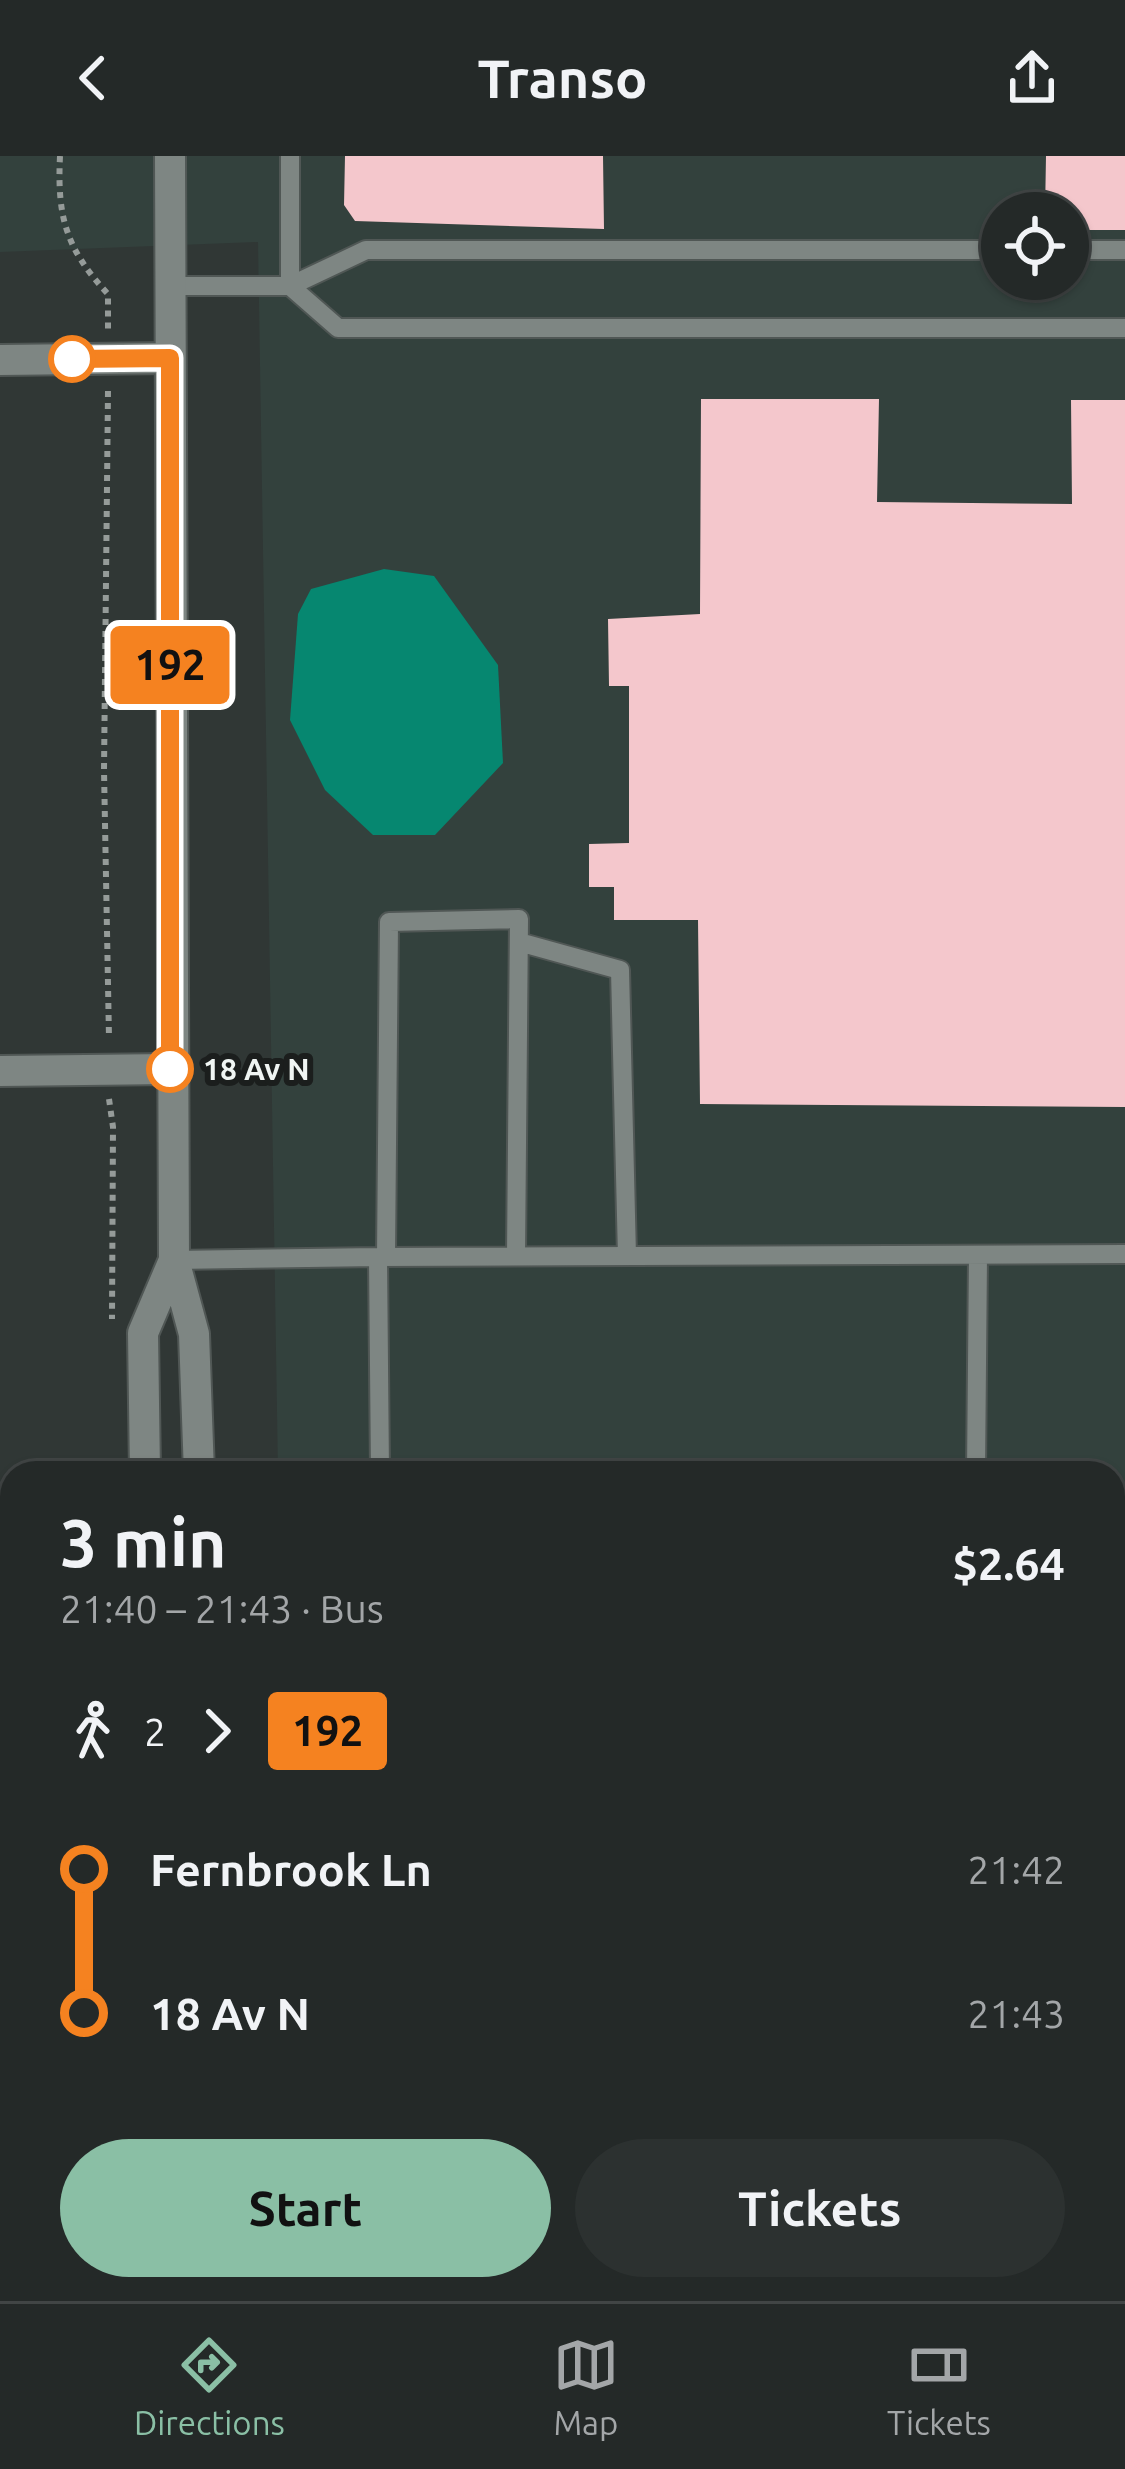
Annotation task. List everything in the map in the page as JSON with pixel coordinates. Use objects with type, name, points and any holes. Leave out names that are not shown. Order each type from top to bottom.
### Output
[{"type":"street","points":[[170,156],[174,1260],[194,1334],[199,1461]]},
{"type":"street","points":[[0,360],[170,358]]},
{"type":"street","points":[[0,1071],[170,1069]]},
{"type":"street","points":[[145,1461],[143,1333],[174,1260]]},
{"type":"lane","points":[[290,156],[290,286],[338,328],[1125,328]]},
{"type":"lane","points":[[170,286],[290,286],[366,250],[981,250]]},
{"type":"lane","points":[[1089,250],[1125,250]]},
{"type":"lane","points":[[380,1461],[389,922],[519,919],[516,1256]]},
{"type":"lane","points":[[519,942],[620,970],[627,1256]]},
{"type":"lane","points":[[976,1461],[978,1255]]},
{"type":"lane","points":[[174,1260],[1125,1255]]},
{"type":"path","points":[[60,156],[59,216],[85,270],[108,294],[104,770],[112,1337]]},
{"type":"shaded area","points":[[0,156],[1125,156],[1125,1461],[278,1461],[258,242],[0,252]]},
{"type":"shaded area","points":[[384,569],[434,576],[498,665],[503,763],[435,835],[373,835],[325,790],[290,720],[298,614],[311,589]]},
{"type":"building","points":[[345,156],[603,156],[604,229],[355,221],[344,205]]},
{"type":"building","points":[[1046,156],[1125,156],[1125,230],[1089,230],[1089,192],[1045,192]]},
{"type":"building","points":[[701,399],[879,399],[877,502],[1072,504],[1071,400],[1125,400],[1125,1107],[700,1104],[698,920],[614,920],[614,887],[589,887],[589,844],[629,843],[629,686],[609,686],[608,619],[700,614]]},
{"type":"bus line","name":"192","points":[[72,359],[170,358],[170,1069]]},
{"type":"place","name":"18 Av N","points":[[170,1069]]}]
